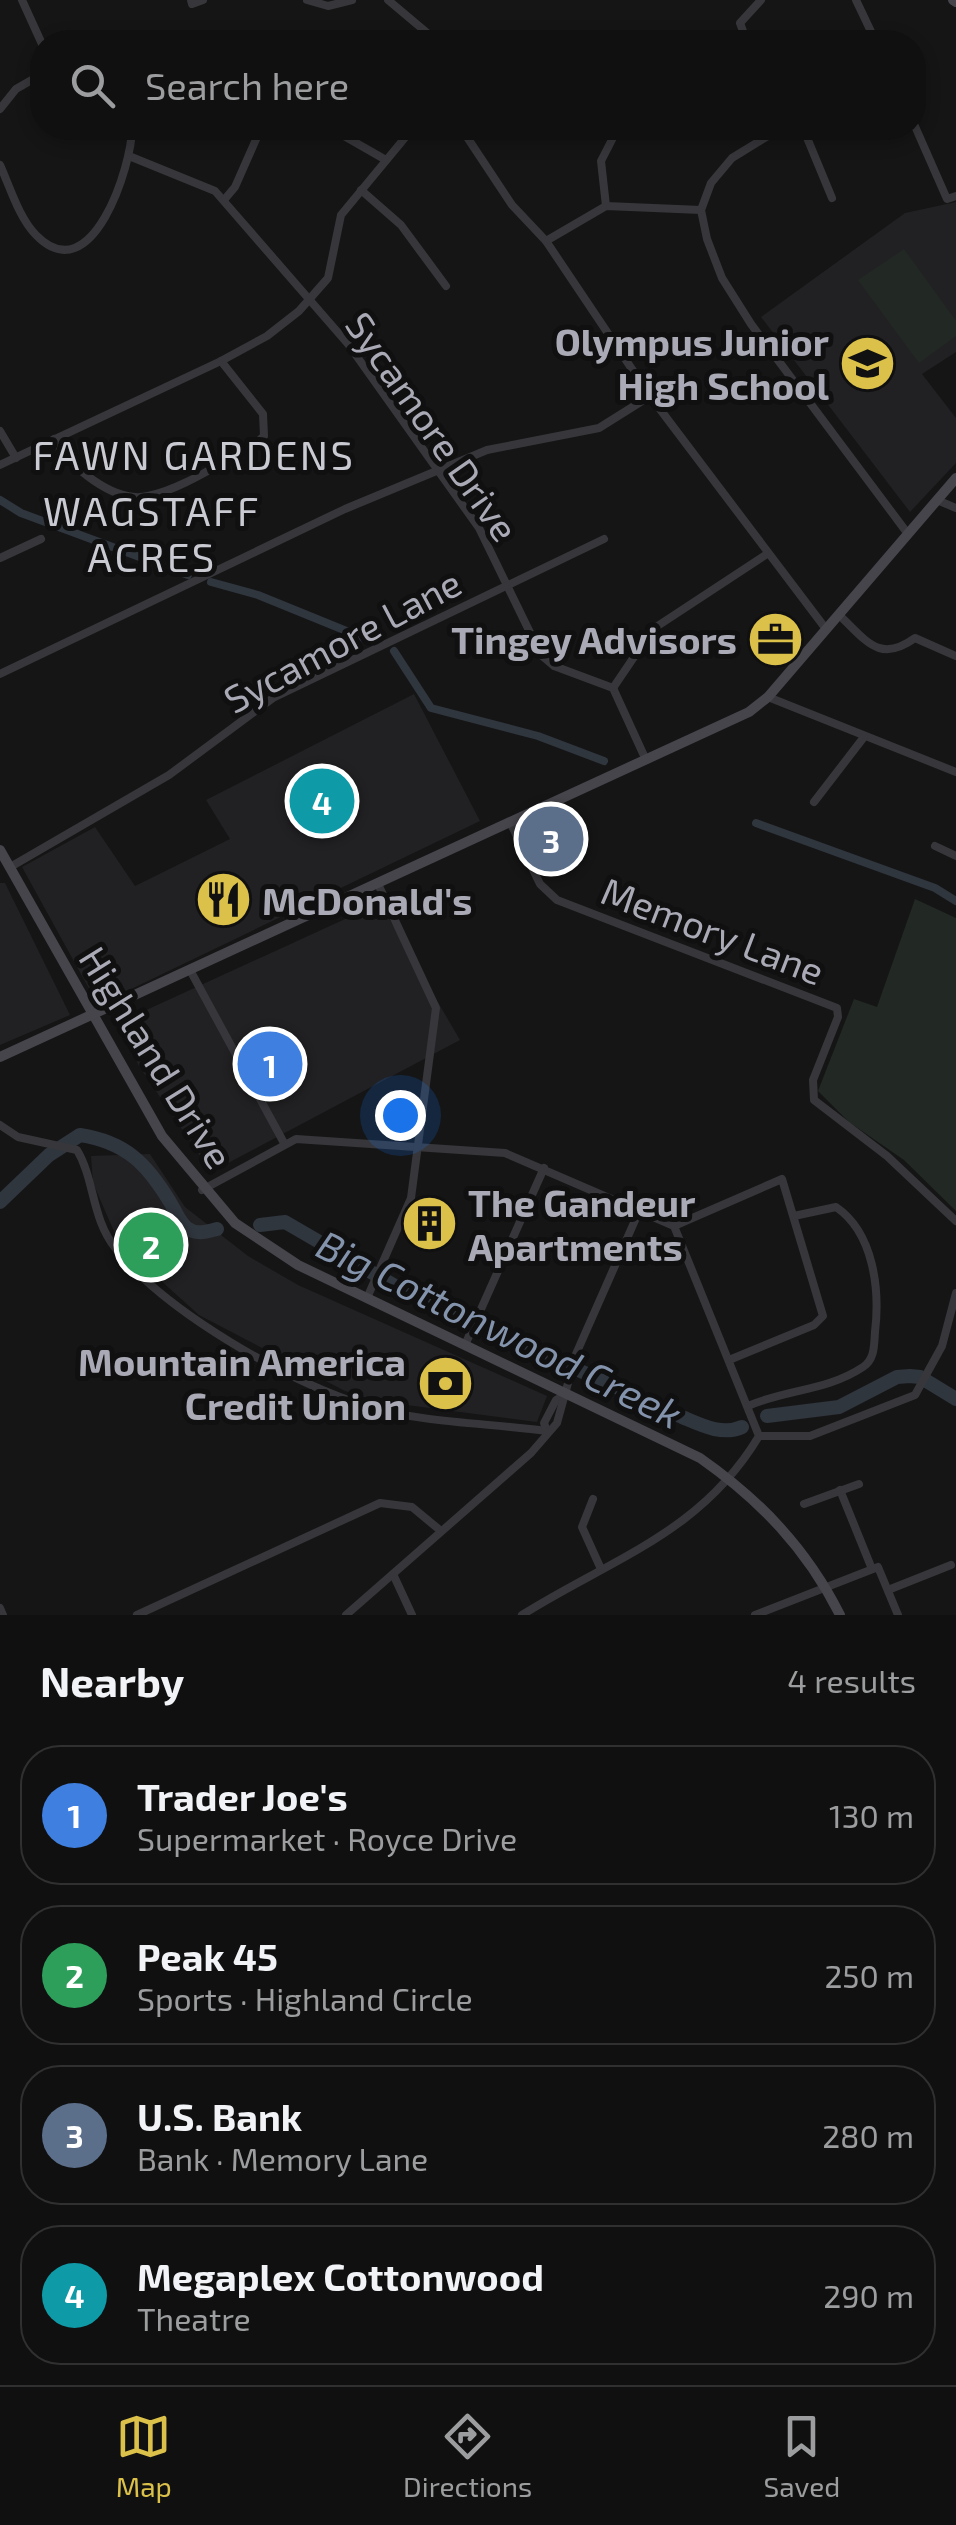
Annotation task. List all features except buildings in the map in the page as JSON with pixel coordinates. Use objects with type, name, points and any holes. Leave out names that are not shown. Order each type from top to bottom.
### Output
[{"type":"main road","points":[[0,1057],[745,714],[768,698],[956,478]]},
{"type":"main road","name":"Highland Drive","points":[[0,850],[91,1017],[162,1136],[202,1190],[260,1244],[680,1446],[730,1479],[780,1526],[826,1586],[840,1615]]},
{"type":"street","points":[[22,0],[36,30]]},
{"type":"street","points":[[192,0],[192,4],[204,0]]},
{"type":"street","points":[[308,0],[328,6],[352,0]]},
{"type":"street","points":[[388,0],[424,30]]},
{"type":"street","points":[[743,30],[740,23],[761,0]]},
{"type":"street","points":[[856,0],[870,30]]},
{"type":"street","points":[[0,110],[16,89],[30,81]]},
{"type":"street","points":[[0,165],[36,236],[64,248],[92,239],[103,223],[129,156],[131,140]]},
{"type":"street","points":[[224,200],[236,187],[256,140]]},
{"type":"street","points":[[351,140],[386,160]]},
{"type":"street","points":[[0,466],[267,336],[309,302],[333,265],[337,224],[403,140]]},
{"type":"street","points":[[468,140],[512,205],[546,241],[650,396],[826,629]]},
{"type":"street","points":[[606,206],[601,162],[612,140]]},
{"type":"street","points":[[764,140],[720,170],[702,210],[712,254],[735,301],[908,534]]},
{"type":"street","points":[[808,140],[832,198]]},
{"type":"street","points":[[922,140],[951,198]]},
{"type":"street","name":"Sycamore Drive","points":[[129,156],[198,181],[224,200],[352,350],[434,471],[479,528],[544,658],[613,688]]},
{"type":"street","points":[[361,190],[401,225],[446,286]]},
{"type":"street","points":[[546,241],[606,206],[702,210]]},
{"type":"street","points":[[54,440],[74,469],[88,478],[138,497],[156,494],[253,446],[264,436],[263,414],[221,360]]},
{"type":"street","points":[[0,674],[341,511],[434,471],[492,448],[594,430],[650,396]]},
{"type":"street","points":[[0,431],[16,458]]},
{"type":"street","points":[[937,500],[956,508]]},
{"type":"street","points":[[0,558],[41,538]]},
{"type":"street","name":"Sycamore Lane","points":[[12,866],[169,775],[273,698],[604,539]]},
{"type":"street","points":[[646,760],[613,688],[653,629],[767,554]]},
{"type":"street","points":[[838,615],[882,650],[896,650],[916,638],[956,656]]},
{"type":"street","points":[[768,698],[956,772]]},
{"type":"street","points":[[814,802],[864,737]]},
{"type":"street","name":"Memory Lane","points":[[510,822],[540,884],[557,900],[836,1008],[837,1020],[812,1085],[814,1100],[897,1164],[956,1220]]},
{"type":"street","points":[[935,846],[956,856]]},
{"type":"street","points":[[366,1298],[412,1198],[436,1008],[378,884]]},
{"type":"street","points":[[190,970],[284,1144]]},
{"type":"street","points":[[0,1125],[18,1137],[70,1146],[84,1162],[89,1194],[116,1250],[215,1333],[367,1406],[547,1432]]},
{"type":"street","points":[[202,1190],[284,1144],[301,1139],[505,1153],[640,1210],[674,1226],[759,1436]]},
{"type":"street","points":[[465,1345],[544,1168]]},
{"type":"street","points":[[674,1226],[782,1179],[824,1316],[814,1326],[730,1360]]},
{"type":"street","points":[[748,1406],[774,1395],[822,1388],[870,1360],[879,1291],[862,1237],[836,1207],[794,1216]]},
{"type":"street","points":[[346,1615],[532,1453],[557,1424],[576,1354],[640,1210]]},
{"type":"street","points":[[759,1436],[810,1436],[903,1402],[922,1386],[930,1372],[956,1293]]},
{"type":"street","points":[[522,1615],[691,1518],[730,1479],[759,1436]]},
{"type":"street","points":[[804,1504],[859,1484]]},
{"type":"street","points":[[840,1490],[872,1569]]},
{"type":"street","points":[[594,1499],[582,1527],[601,1569]]},
{"type":"street","points":[[137,1615],[380,1503],[412,1507],[441,1531]]},
{"type":"street","points":[[888,1590],[951,1565]]},
{"type":"street","points":[[755,1615],[878,1566],[898,1615]]},
{"type":"street","points":[[392,1574],[412,1615]]},
{"type":"street","points":[[544,1602],[551,1615]]},
{"type":"shaded area","name":"Olympus Junior High School","points":[[956,202],[956,352],[922,374],[956,418],[956,463],[910,512],[761,317],[905,213]]},
{"type":"shaded area","points":[[904,249],[956,321],[956,336],[919,363],[858,280]]},
{"type":"shaded area","points":[[414,694],[480,821],[98,1005],[22,867],[95,827],[135,886],[230,839],[206,800]]},
{"type":"shaded area","points":[[0,883],[5,883],[70,1015],[0,1045]]},
{"type":"shaded area","points":[[915,899],[956,918],[956,1211],[904,1160],[849,1122],[818,1091],[854,999],[877,1007]]},
{"type":"shaded area","points":[[380,903],[460,1040],[211,1172],[139,1066],[118,1023]]},
{"type":"shaded area","points":[[150,1154],[185,1207],[248,1256],[298,1285],[547,1396],[537,1422],[376,1401],[345,1391],[199,1315],[119,1243],[93,1183],[91,1156]]},
{"type":"waterway","points":[[0,500],[21,513],[188,575]]},
{"type":"waterway","points":[[211,582],[258,595],[376,643]]},
{"type":"waterway","points":[[394,651],[431,708],[538,736],[604,761]]},
{"type":"waterway","points":[[756,823],[935,888],[956,901]]},
{"type":"waterway","name":"Big Cottonwood Creek","points":[[0,1202],[49,1155],[80,1135],[110,1143],[134,1157],[153,1176],[187,1228],[198,1232],[217,1229]]},
{"type":"waterway","name":"Big Cottonwood Creek","points":[[260,1225],[285,1222],[402,1290],[697,1423],[719,1430],[742,1427]]},
{"type":"waterway","name":"Big Cottonwood Creek","points":[[767,1416],[839,1407],[897,1377],[920,1377],[956,1399]]},
{"type":"place","name":"Olympus Junior High School","points":[[868,363]]},
{"type":"place","name":"Tingey Advisors","points":[[776,639]]},
{"type":"place","name":"Megaplex Cottonwood","points":[[322,801]]},
{"type":"place","name":"U.S. Bank","points":[[551,839]]},
{"type":"place","name":"McDonald's","points":[[223,900]]},
{"type":"place","name":"Trader Joe's","points":[[270,1064]]},
{"type":"place","name":"The Gandeur Apartments","points":[[429,1224]]},
{"type":"place","name":"Peak 45","points":[[151,1245]]},
{"type":"place","name":"Mountain America Credit Union","points":[[445,1383]]},
{"type":"district","name":"FAWN GARDENS","points":[[194,454]]},
{"type":"district","name":"WAGSTAFF ACRES","points":[[152,533]]}]
